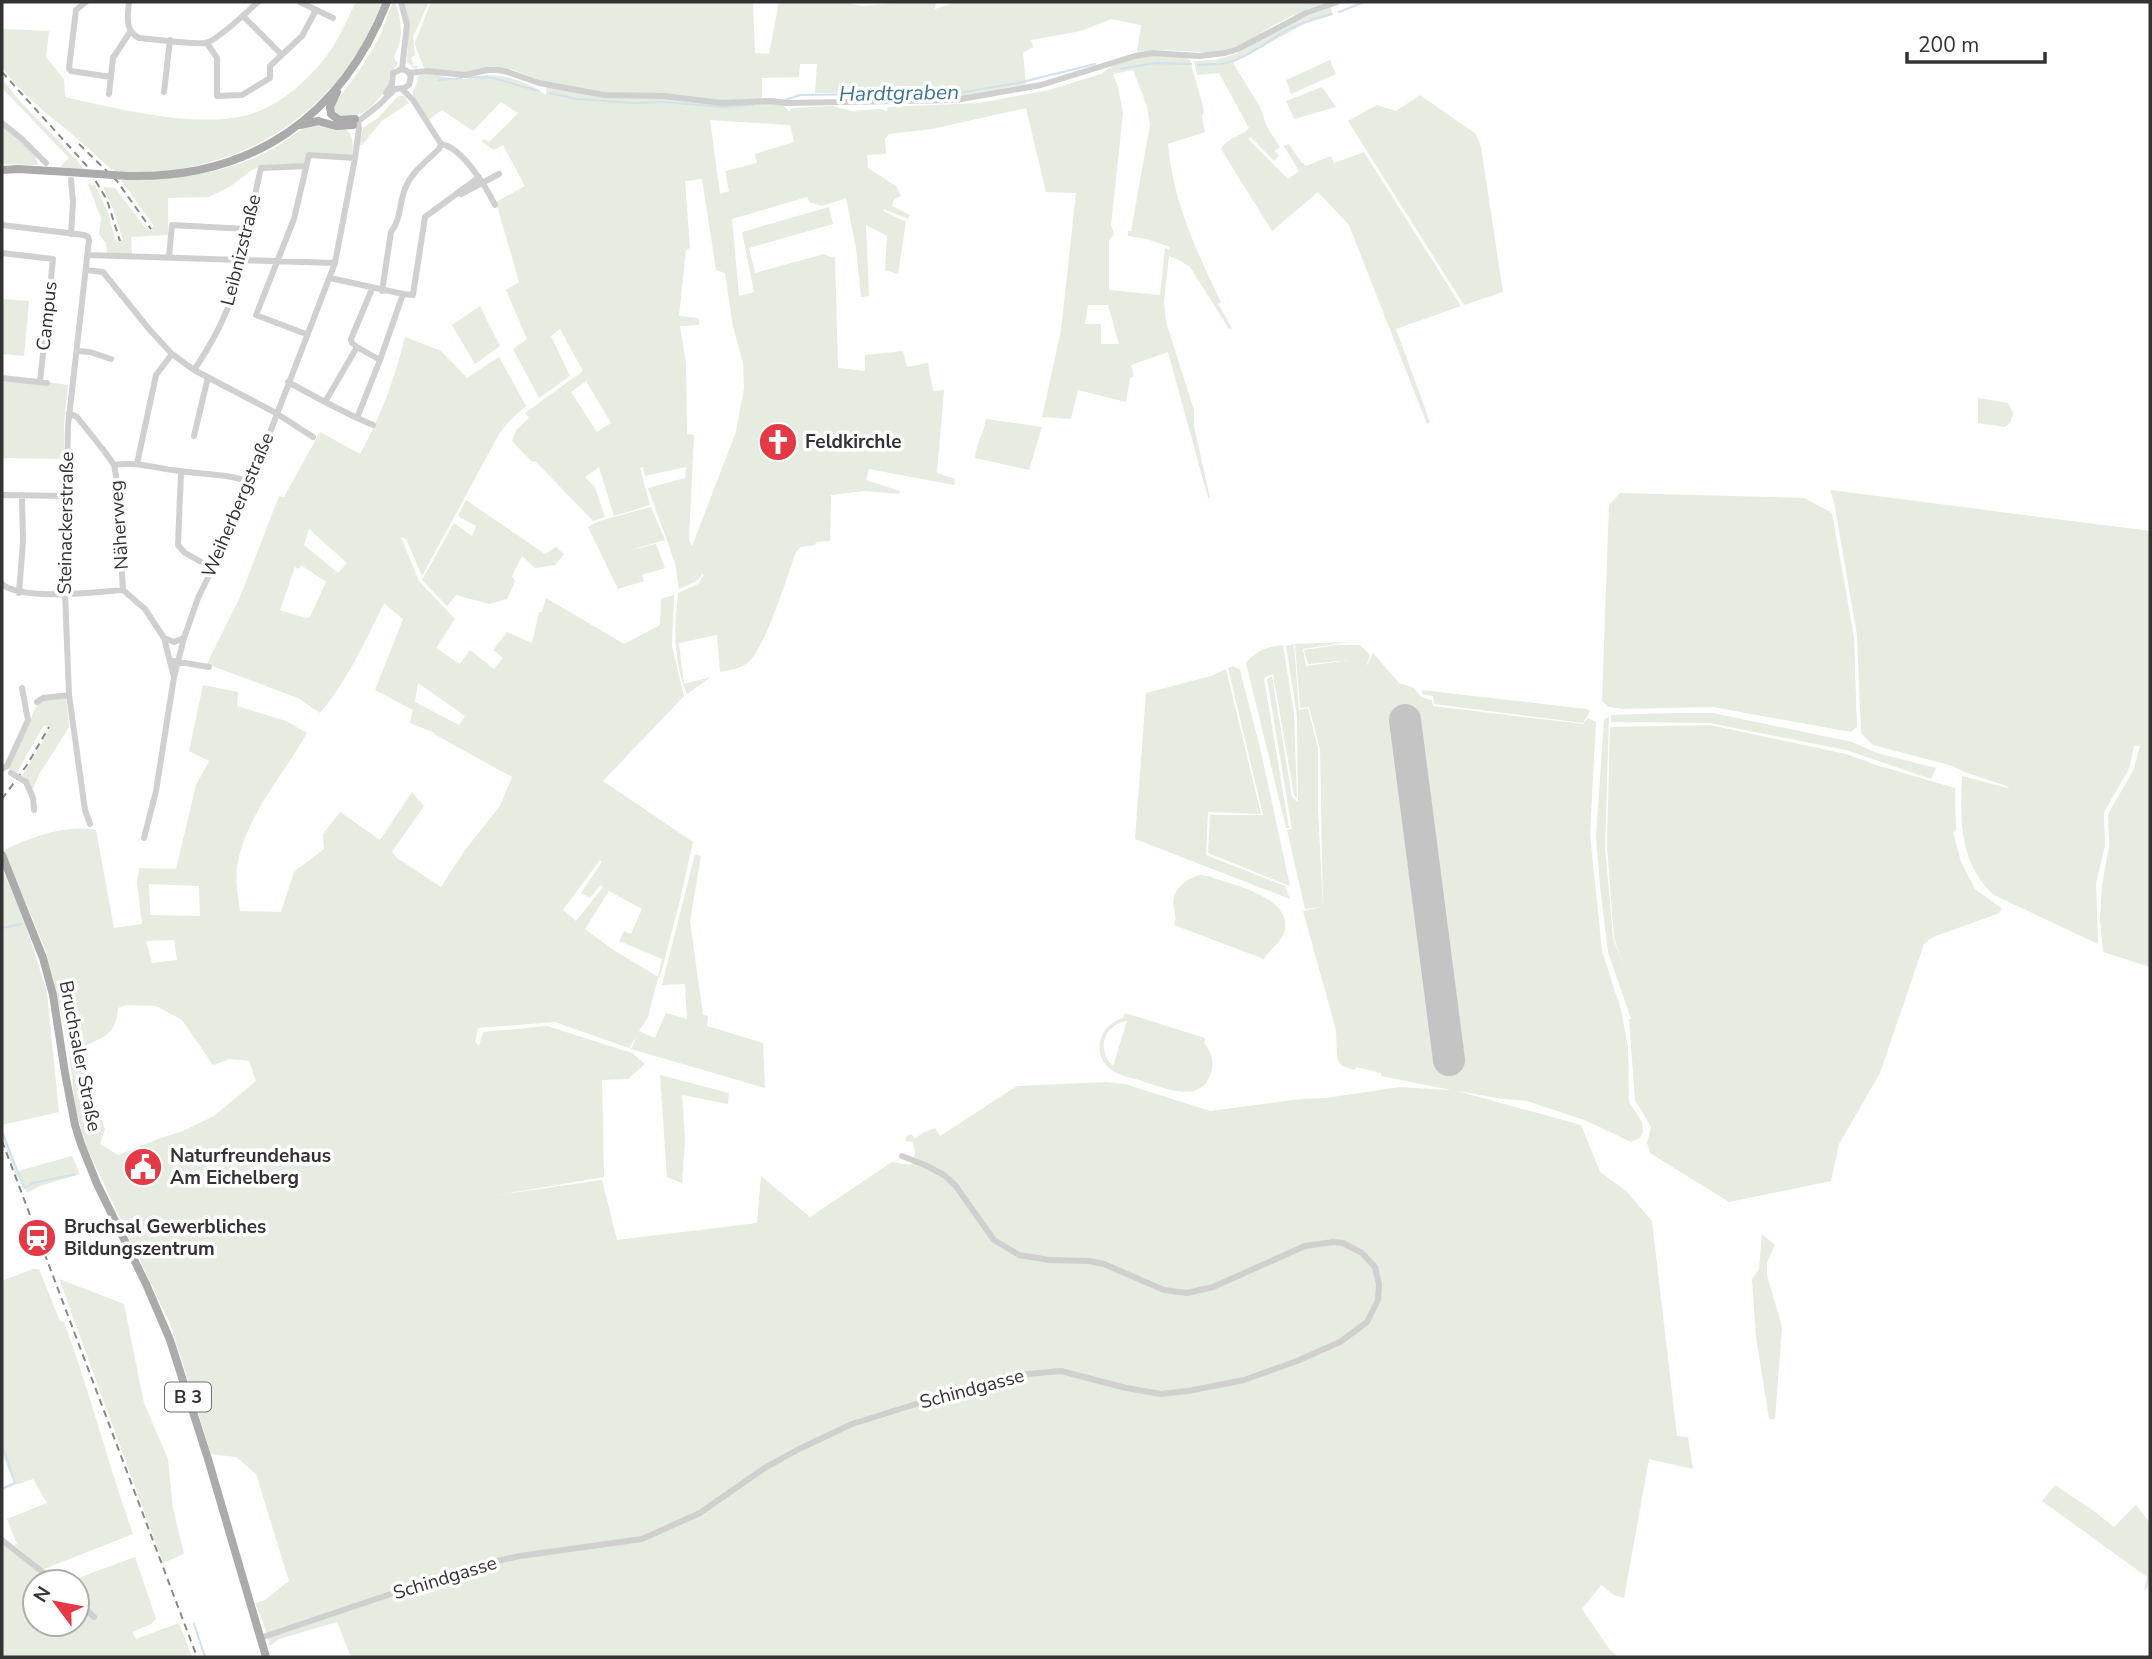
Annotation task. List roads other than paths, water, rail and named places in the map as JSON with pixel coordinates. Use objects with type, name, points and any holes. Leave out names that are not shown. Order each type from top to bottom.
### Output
[{"type":"main road","points":[[357,121],[339,120],[331,114],[330,107],[340,86],[371,38],[387,2]]},
{"type":"main road","points":[[2,170],[18,169],[69,176],[128,176],[175,174],[228,162],[275,141],[298,126],[340,86]]},
{"type":"main road","points":[[298,126],[318,121],[336,126],[357,121]]},
{"type":"main road","name":"Bruchsaler Straße","points":[[2,855],[43,958],[53,995],[65,1073],[81,1144],[170,1340],[266,1657]]},
{"type":"street","points":[[86,2],[76,10],[69,68],[71,71],[111,77]]},
{"type":"street","points":[[129,2],[128,26],[130,32],[139,38],[207,43],[258,2]]},
{"type":"street","points":[[300,2],[333,18]]},
{"type":"street","points":[[401,2],[407,25],[402,69],[412,100],[441,144],[449,145],[480,181],[495,205]]},
{"type":"street","points":[[357,121],[405,82],[427,71],[466,75],[498,70],[539,83],[604,95],[664,96],[722,103],[957,100],[1041,85],[1152,53],[1193,56],[1225,53],[1238,49],[1306,13],[1337,2]]},
{"type":"street","points":[[207,43],[217,58],[217,96],[242,95],[270,78],[270,66],[302,36],[316,10]]},
{"type":"street","points":[[243,16],[282,55]]},
{"type":"street","points":[[110,94],[113,58],[130,32]]},
{"type":"street","points":[[164,92],[170,40]]},
{"type":"street","points":[[402,69],[393,73],[405,82]]},
{"type":"street","name":"Weiherbergstraße","points":[[174,677],[198,598],[237,518],[335,263],[355,158],[357,121]]},
{"type":"street","points":[[2,123],[46,163]]},
{"type":"street","points":[[382,291],[391,232],[396,226],[405,188],[413,174],[441,144]]},
{"type":"street","points":[[306,334],[256,314],[294,219],[309,155],[355,158]]},
{"type":"street","name":"Leibnizstraße","points":[[194,370],[221,323],[233,293],[261,168],[306,166]]},
{"type":"street","points":[[330,278],[372,289],[412,295],[425,217],[449,198],[499,174]]},
{"type":"street","points":[[2,225],[71,234],[73,202],[69,176]]},
{"type":"street","points":[[169,257],[172,225],[247,229]]},
{"type":"street","name":"Steinackerstraße","points":[[71,234],[84,235],[89,240],[69,413],[65,593],[69,695],[85,810],[90,824]]},
{"type":"street","name":"Campus","points":[[2,253],[53,259],[43,383],[2,378]]},
{"type":"street","points":[[88,255],[335,263]]},
{"type":"street","points":[[101,256],[103,272],[172,354],[194,370],[276,413],[313,437]]},
{"type":"street","points":[[86,270],[103,272]]},
{"type":"street","points":[[372,289],[351,340],[357,347],[380,360]]},
{"type":"street","points":[[357,418],[403,294]]},
{"type":"street","points":[[325,402],[357,347]]},
{"type":"street","points":[[77,351],[111,359]]},
{"type":"street","points":[[137,464],[156,375],[172,354]]},
{"type":"street","points":[[194,436],[208,377]]},
{"type":"street","points":[[288,382],[373,425]]},
{"type":"street","name":"Näherweg","points":[[69,413],[76,417],[114,465],[123,590],[145,610],[164,638],[174,677],[156,790],[144,838]]},
{"type":"street","points":[[114,465],[137,464],[181,472],[228,475],[251,482]]},
{"type":"street","points":[[181,472],[178,545],[185,553],[212,568]]},
{"type":"street","points":[[2,495],[68,496]]},
{"type":"street","points":[[19,593],[23,542],[22,495]]},
{"type":"street","points":[[2,584],[8,590],[19,593],[123,590]]},
{"type":"street","points":[[164,638],[174,642],[184,638]]},
{"type":"street","points":[[169,661],[209,667]]},
{"type":"street","points":[[22,688],[28,720],[5,770],[26,782],[33,797],[34,810]]},
{"type":"street","points":[[37,702],[43,698],[69,695]]},
{"type":"street","name":"Schindgasse","points":[[260,1637],[474,1566],[520,1556],[642,1539],[700,1513],[763,1469],[852,1424],[1006,1376],[1061,1371],[1161,1394],[1244,1380],[1297,1362],[1347,1338],[1367,1322],[1378,1300],[1379,1284],[1375,1267],[1362,1253],[1333,1242],[1306,1246],[1213,1287],[1187,1293],[1164,1290],[1104,1264],[1018,1255],[994,1240],[956,1185],[944,1175],[902,1156]]},
{"type":"street","points":[[2,1540],[37,1568]]},
{"type":"street","points":[[91,1614],[94,1617]]},
{"type":"waterway","name":"Hardtgraben","points":[[1339,12],[1364,2]]},
{"type":"waterway","name":"Hardtgraben","points":[[1220,64],[1248,54],[1294,27],[1331,14]]},
{"type":"waterway","name":"Hardtgraben","points":[[1121,69],[1155,63],[1191,64]]},
{"type":"waterway","name":"Hardtgraben","points":[[785,100],[800,95],[959,93],[1022,82],[1095,64]]},
{"type":"waterway","name":"Hardtgraben","points":[[1198,65],[1216,64]]},
{"type":"waterway","points":[[468,77],[493,78],[539,91]]},
{"type":"waterway","points":[[439,80],[462,78]]},
{"type":"waterway","name":"Hardtgraben","points":[[550,93],[576,99],[634,103],[665,102],[724,107],[753,105]]},
{"type":"waterway","points":[[2,928],[22,924]]},
{"type":"waterway","points":[[2,1131],[24,1188],[33,1183],[75,1174]]},
{"type":"waterway","points":[[2,1445],[15,1483],[2,1489]]},
{"type":"waterway","points":[[194,1624],[205,1657]]},
{"type":"railway","points":[[2,72],[86,165],[107,200],[120,241]]},
{"type":"railway","points":[[79,144],[117,181],[151,229]]},
{"type":"railway","points":[[2,799],[27,765],[49,727]]},
{"type":"railway","points":[[2,1141],[197,1657]]},
{"type":"place","name":"Feldkirchle","points":[[778,442]]},
{"type":"place","name":"Naturfreundehaus Am Eichelberg","points":[[143,1167]]},
{"type":"place","name":"Bruchsal Gewerbliches Bildungszentrum","points":[[37,1238]]}]
